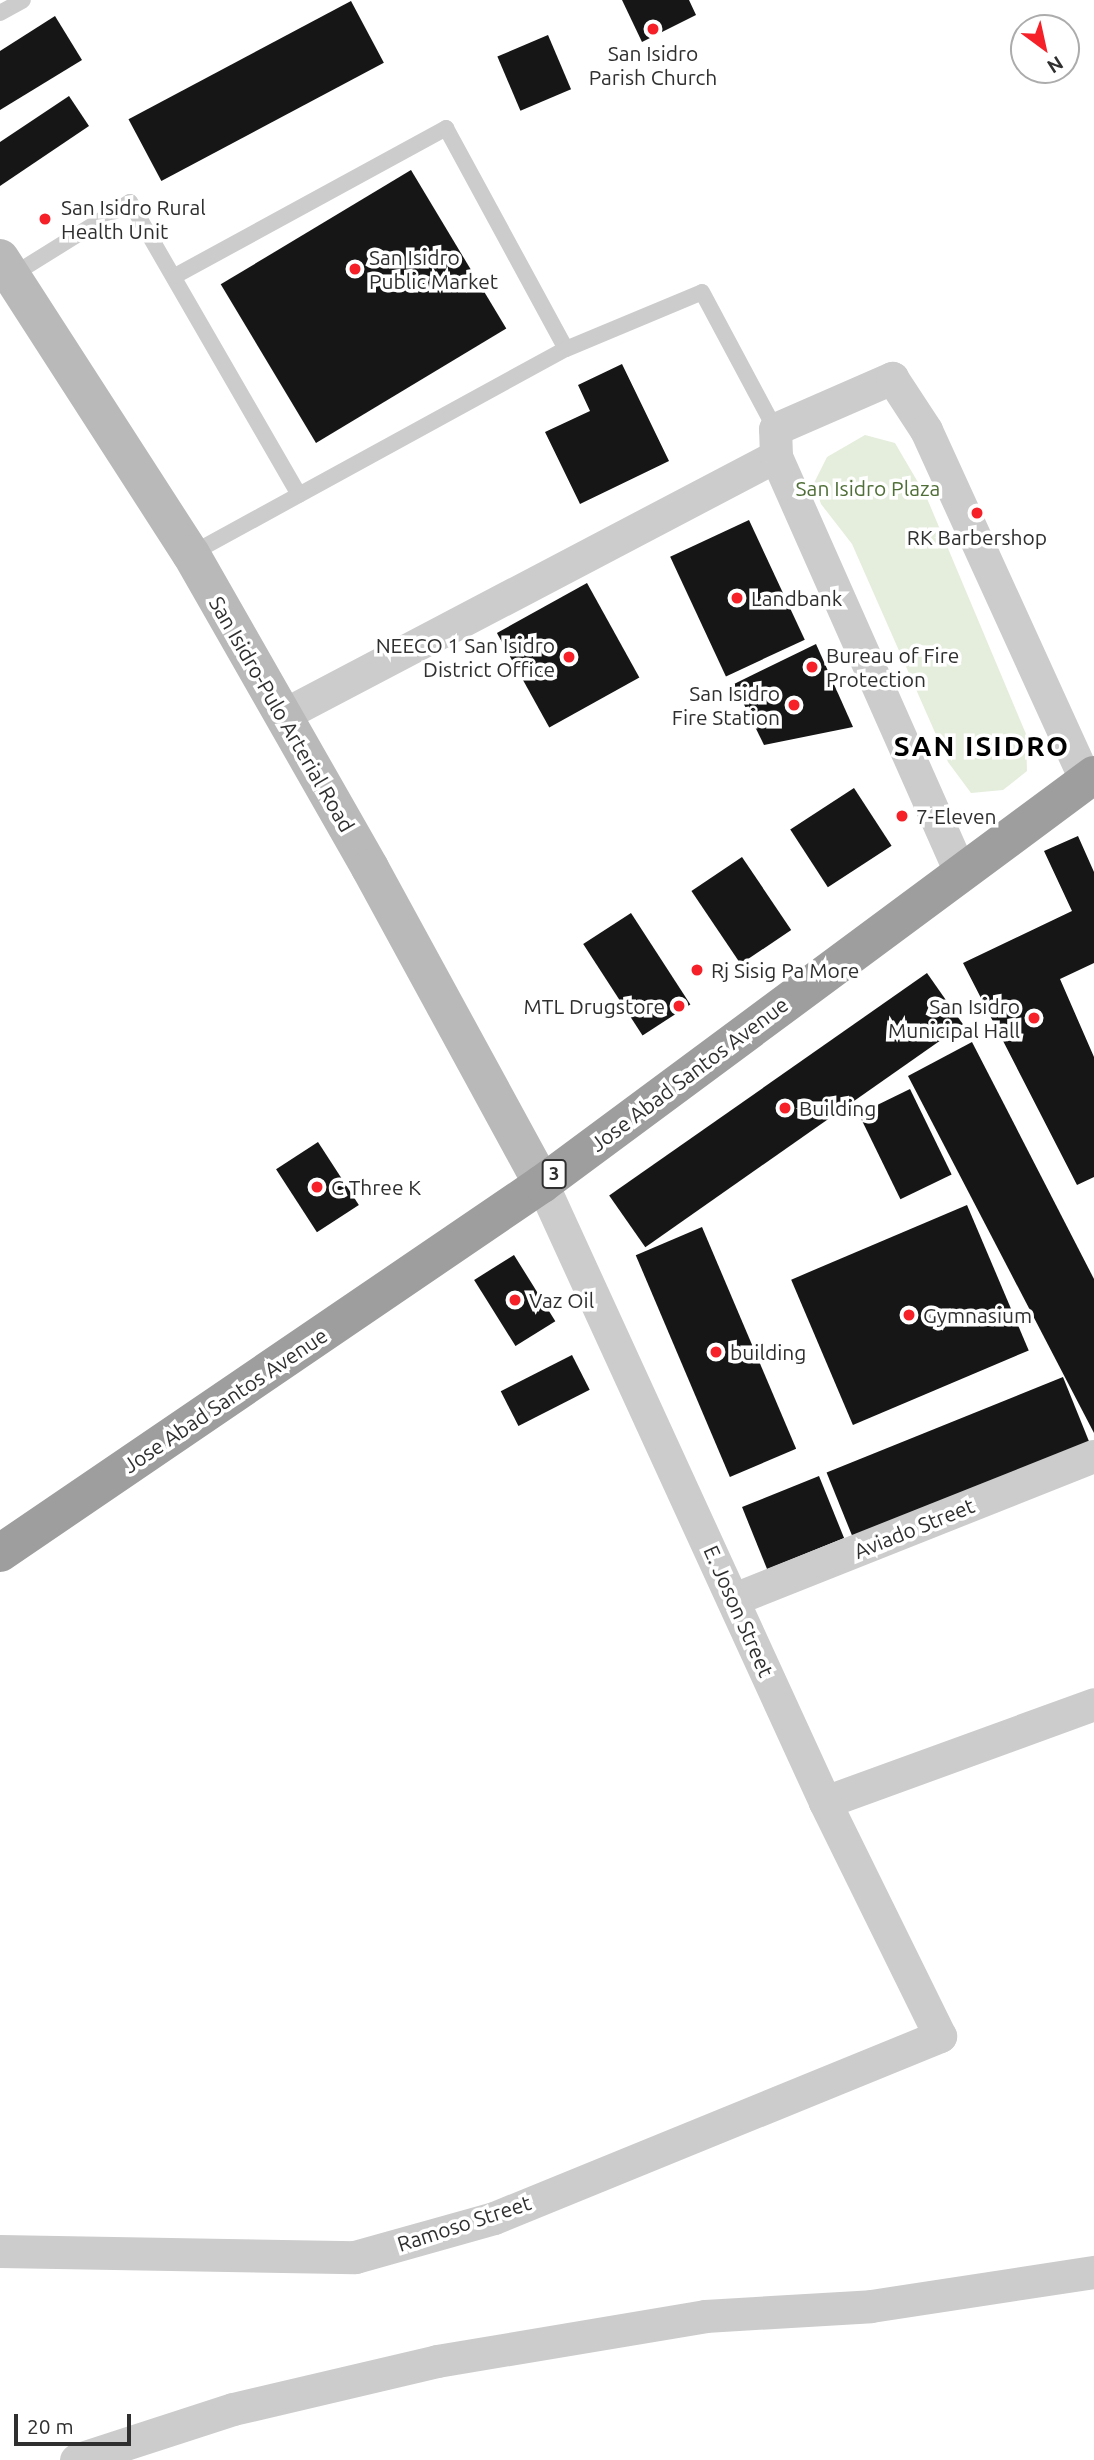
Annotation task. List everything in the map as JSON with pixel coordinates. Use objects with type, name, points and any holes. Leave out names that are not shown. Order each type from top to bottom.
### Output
[{"type":"highway","name":"Jose Abad Santos Avenue","points":[[0,1553],[542,1184],[1090,778]]},
{"type":"main road","name":"San Isidro-Pulo Arterial Road","points":[[6,267],[191,554],[370,868],[542,1184]]},
{"type":"street","points":[[281,716],[892,378],[926,430],[1090,778]]},
{"type":"street","points":[[775,442],[961,874]]},
{"type":"street","name":"E. Joson Street","points":[[542,1184],[825,1802],[940,2036]]},
{"type":"street","name":"Aviado Street","points":[[734,1599],[1094,1456]]},
{"type":"street","points":[[825,1802],[1094,1704]]},
{"type":"street","name":"Ramoso Street","points":[[0,2251],[355,2257],[494,2218],[940,2036]]},
{"type":"street","points":[[76,2460],[233,2409],[437,2361],[705,2316],[871,2306],[1094,2272]]},
{"type":"lane","points":[[0,13],[23,0]]},
{"type":"lane","points":[[175,276],[446,128],[566,349]]},
{"type":"lane","points":[[6,267],[130,201],[299,495]]},
{"type":"lane","points":[[191,554],[566,349],[702,292],[775,442]]},
{"type":"green space","name":"San Isidro Plaza","points":[[865,435],[895,443],[926,496],[1026,734],[1027,771],[1003,790],[971,793],[948,762],[852,544],[821,504],[814,483],[827,457]]},
{"type":"building","name":"San Isidro Parish Church","points":[[622,0],[689,0],[696,15],[642,42]]},
{"type":"building","points":[[351,1],[384,63],[161,181],[128,119]]},
{"type":"building","points":[[55,16],[82,60],[0,110],[0,51]]},
{"type":"building","points":[[548,35],[571,89],[520,111],[497,56]]},
{"type":"building","points":[[69,96],[89,126],[0,186],[0,142]]},
{"type":"building","points":[[411,170],[506,329],[316,443],[221,284]]},
{"type":"building","points":[[622,364],[669,461],[580,504],[545,432],[590,411],[578,385]]},
{"type":"building","name":"Landbank","points":[[749,520],[805,640],[726,676],[670,557]]},
{"type":"building","name":"NEECO 1 San Isidro District Office","points":[[587,583],[639,677],[549,727],[497,633]]},
{"type":"building","name":"San Isidro Fire Station","points":[[816,644],[853,727],[764,745],[734,684]]},
{"type":"building","points":[[854,788],[892,846],[828,887],[790,829]]},
{"type":"building","name":"San Isidro Municipal Hall","points":[[1078,836],[1094,872],[1094,963],[1060,979],[1094,1057],[1094,1177],[1077,1185],[963,963],[1072,911],[1044,851]]},
{"type":"building","points":[[742,857],[791,930],[741,964],[691,891]]},
{"type":"building","points":[[631,913],[690,1004],[643,1035],[583,944]]},
{"type":"building","name":"Building","points":[[927,973],[963,1025],[645,1247],[609,1196]]},
{"type":"building","name":"Building","points":[[972,1042],[1094,1279],[1094,1433],[908,1076]]},
{"type":"building","points":[[910,1089],[952,1174],[900,1199],[859,1114]]},
{"type":"building","name":"C Three K","points":[[318,1142],[359,1205],[317,1232],[276,1169]]},
{"type":"building","name":"Gymnasium","points":[[967,1205],[1029,1350],[853,1425],[791,1280]]},
{"type":"building","name":"building","points":[[702,1227],[796,1449],[730,1477],[636,1255]]},
{"type":"building","name":"Vaz Oil","points":[[514,1255],[555,1321],[515,1346],[474,1280]]},
{"type":"building","points":[[572,1355],[590,1390],[518,1426],[501,1391]]},
{"type":"building","points":[[1063,1377],[1090,1444],[854,1539],[827,1473]]},
{"type":"building","points":[[819,1476],[844,1538],[767,1569],[742,1507]]},
{"type":"place","name":"San Isidro Parish Church","points":[[653,29]]},
{"type":"place","name":"San Isidro Rural Health Unit","points":[[45,219]]},
{"type":"place","name":"San Isidro Public Market","points":[[355,269]]},
{"type":"place","name":"RK Barbershop","points":[[977,513]]},
{"type":"place","name":"Landbank","points":[[737,598]]},
{"type":"place","name":"NEECO 1 San Isidro District Office","points":[[569,657]]},
{"type":"place","name":"Bureau of Fire Protection","points":[[812,667]]},
{"type":"place","name":"San Isidro Fire Station","points":[[794,705]]},
{"type":"place","name":"7-Eleven","points":[[902,816]]},
{"type":"place","name":"Rj Sisig Pa More","points":[[697,970]]},
{"type":"place","name":"MTL Drugstore","points":[[679,1006]]},
{"type":"place","name":"San Isidro Municipal Hall","points":[[1034,1018]]},
{"type":"place","name":"Building","points":[[785,1108]]},
{"type":"place","name":"C Three K","points":[[317,1187]]},
{"type":"place","name":"Vaz Oil","points":[[515,1300]]},
{"type":"place","name":"Gymnasium","points":[[909,1315]]},
{"type":"place","name":"building","points":[[716,1352]]},
{"type":"district","name":"SAN ISIDRO","points":[[982,746]]}]
